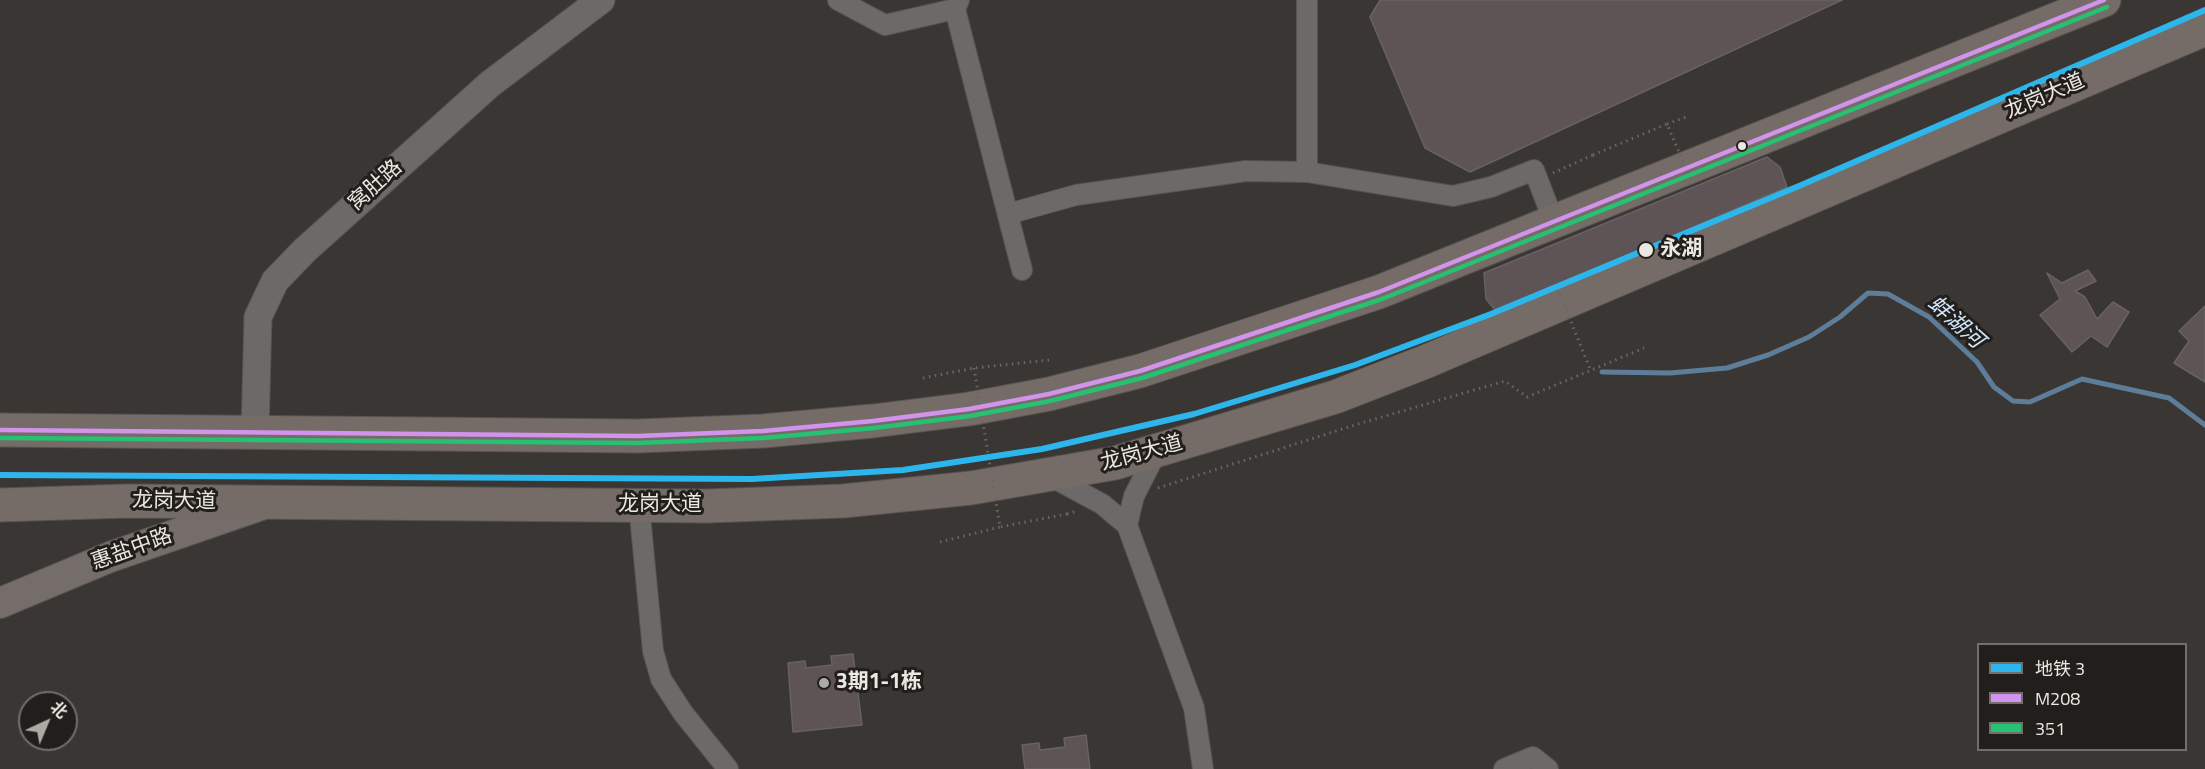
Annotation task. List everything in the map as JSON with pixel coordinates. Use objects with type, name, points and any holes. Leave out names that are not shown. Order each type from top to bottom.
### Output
[{"type":"highway","points":[[0,430],[638,436],[763,431],[969,409],[1049,394],[1140,371],[1379,292],[2104,0]]},
{"type":"highway","name":"龙岗大道","points":[[0,505],[127,501],[639,506],[843,501],[971,488],[1115,463],[1325,400],[1425,362],[2205,29]]},
{"type":"main road","name":"惠盐中路","points":[[0,603],[110,557],[267,503]]},
{"type":"street","name":"窝肚路","points":[[255,431],[258,316],[275,281],[305,250],[490,84],[601,0]]},
{"type":"street","points":[[838,0],[885,25],[957,4],[1022,270]]},
{"type":"street","points":[[1307,0],[1307,172]]},
{"type":"street","points":[[1008,214],[1076,195],[1246,171],[1307,172],[1453,196],[1491,188],[1534,170],[1554,222]]},
{"type":"street","points":[[1127,525],[1134,496],[1157,451]]},
{"type":"street","points":[[1048,475],[1102,504],[1127,525],[1194,708],[1203,769]]},
{"type":"street","points":[[639,506],[653,651],[661,679],[683,713],[728,769]]},
{"type":"street","points":[[1504,769],[1533,757],[1548,769]]},
{"type":"path","points":[[1538,180],[1686,117]]},
{"type":"path","points":[[1668,124],[1694,187]]},
{"type":"path","points":[[1560,294],[1590,369]]},
{"type":"path","points":[[1134,496],[1358,424],[1505,381],[1527,397],[1644,348]]},
{"type":"path","points":[[923,378],[974,368],[1049,360]]},
{"type":"path","points":[[974,368],[1000,527]]},
{"type":"path","points":[[940,542],[1102,504]]},
{"type":"building","points":[[1380,0],[1842,0],[1470,172],[1425,148],[1370,17]]},
{"type":"building","points":[[1767,157],[1780,167],[1787,187],[1496,311],[1486,299],[1484,273]]},
{"type":"building","points":[[2088,270],[2096,281],[2075,291],[2085,297],[2097,319],[2113,302],[2129,312],[2107,347],[2091,336],[2072,352],[2040,315],[2060,299],[2047,273],[2062,283]]},
{"type":"building","points":[[2205,306],[2205,382],[2174,363],[2189,341],[2179,331]]},
{"type":"building","name":"3期1-1栋","points":[[853,654],[862,725],[793,732],[788,663],[805,661],[806,668],[832,665],[831,656]]},
{"type":"building","points":[[1086,735],[1090,769],[1025,769],[1022,745],[1039,743],[1040,750],[1065,747],[1064,738]]},
{"type":"waterway","name":"蚌湖河","points":[[1602,372],[1670,373],[1727,368],[1768,355],[1809,337],[1840,317],[1868,293],[1888,294],[1929,317],[1977,362],[1994,387],[2013,401],[2030,402],[2082,379],[2169,398],[2205,425]]},
{"type":"metro line","name":"3","points":[[0,475],[752,479],[903,470],[1042,449],[1194,414],[1355,365],[1491,314],[1799,186],[2205,10]]},
{"type":"transit line","name":"M208","points":[[0,430],[638,436],[763,431],[873,421],[969,409],[1049,394],[1140,371],[1379,292],[2104,0]]},
{"type":"transit line","name":"351","points":[[0,438],[638,443],[763,438],[874,428],[970,416],[1050,401],[1142,378],[1382,299],[2107,7]]},
{"type":"place","name":"永湖","points":[[1646,250]]},
{"type":"place","name":"3期1-1栋","points":[[824,683]]}]
